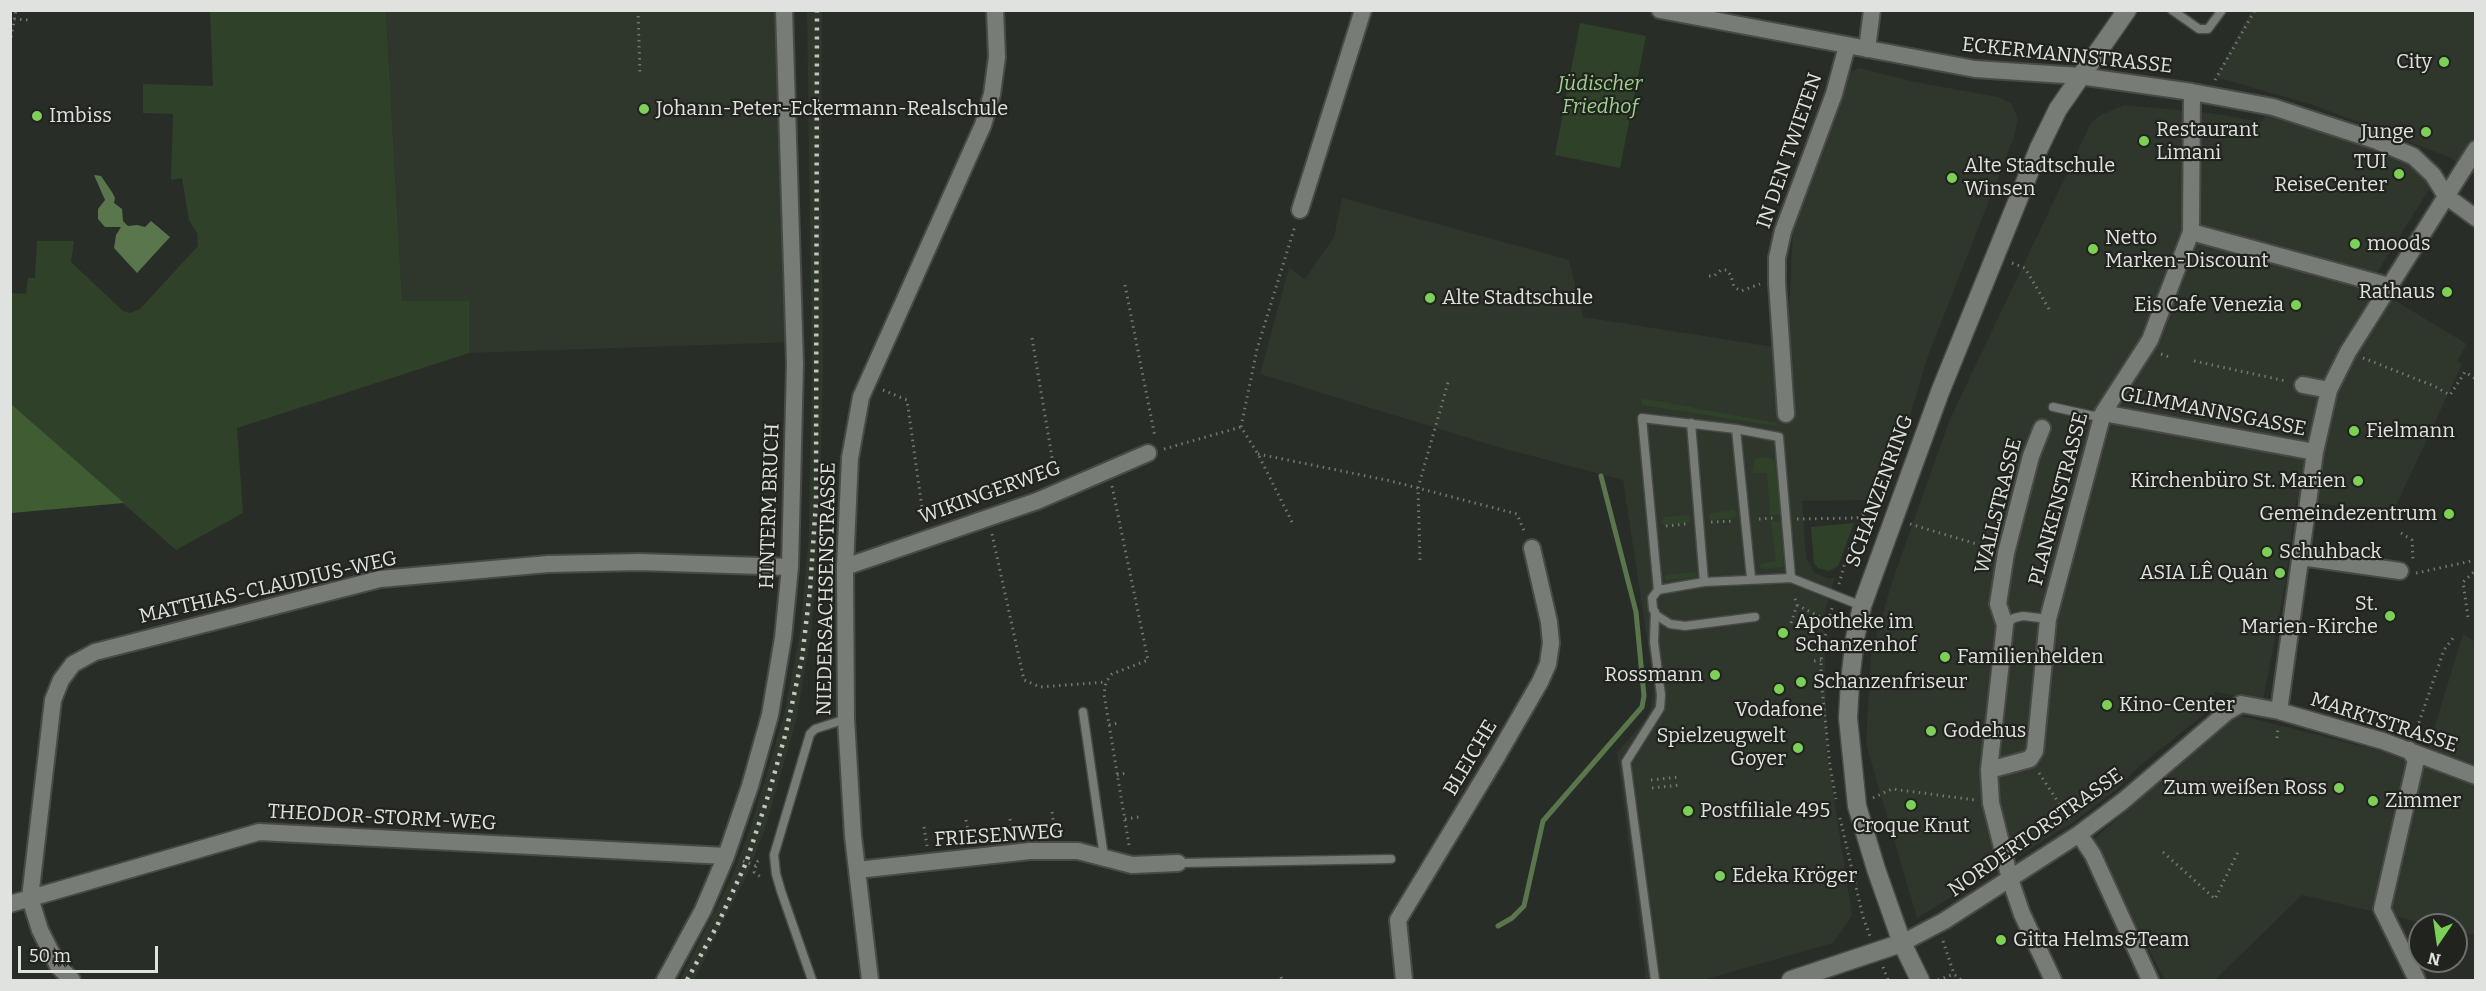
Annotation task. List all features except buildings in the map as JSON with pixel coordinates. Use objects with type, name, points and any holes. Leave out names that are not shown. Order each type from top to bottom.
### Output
[{"type":"main road","name":"SCHANZENRING","points":[[1920,981],[1902,943],[1857,806],[1848,718],[1855,638],[1862,606],[1940,392],[2039,148],[2058,110],[2127,10]]},
{"type":"main road","points":[[1791,981],[1902,943]]},
{"type":"street","name":"HINTERM BRUCH","points":[[665,981],[703,910],[726,856],[750,786],[770,715],[783,638],[790,567],[795,364],[784,10]]},
{"type":"street","name":"NIEDERSACHSENSTRASSE","points":[[870,981],[853,836],[846,719],[845,567],[850,458],[855,425],[867,384],[983,125],[992,94],[997,57],[995,10]]},
{"type":"street","points":[[1300,210],[1363,10]]},
{"type":"street","name":"ECKERMANNSTRASSE","points":[[1660,10],[1695,14],[1847,46],[1975,69],[2080,76],[2200,93],[2273,107],[2377,141],[2414,156],[2433,175],[2446,196],[2475,218]]},
{"type":"street","points":[[1867,49],[1872,10]]},
{"type":"street","name":"IN DEN TWIETEN","points":[[1786,414],[1777,258],[1783,231],[1834,94],[1847,46]]},
{"type":"street","name":"PLANKENSTRASSE","points":[[2030,759],[2036,751],[2048,619],[2103,413],[2150,340],[2191,232],[2200,93]]},
{"type":"street","points":[[2280,711],[2314,452],[2329,390],[2348,352],[2475,149]]},
{"type":"street","points":[[2191,232],[2389,286]]},
{"type":"street","points":[[2303,385],[2329,390]]},
{"type":"street","name":"GLIMMANNSGASSE","points":[[2103,413],[2314,452]]},
{"type":"street","name":"WALLSTRASSE","points":[[2042,428],[2031,456],[2006,553],[1998,604],[2005,625],[1989,770],[1991,803],[2010,879],[2022,914],[2053,981]]},
{"type":"street","name":"WIKINGERWEG","points":[[845,567],[1058,492],[1153,452]]},
{"type":"street","name":"BLEICHE","points":[[1404,981],[1398,920],[1496,758],[1548,664],[1551,643],[1549,622],[1532,548]]},
{"type":"street","points":[[2301,557],[2400,572]]},
{"type":"street","name":"MATTHIAS-CLAUDIUS-WEG","points":[[30,898],[53,699],[61,681],[73,664],[95,652],[380,579],[548,564],[640,562],[790,567]]},
{"type":"street","name":"NORDERTORSTRASSE","points":[[1902,943],[1937,925],[2079,834],[2123,801],[2227,712],[2241,704],[2280,711]]},
{"type":"street","name":"MARKTSTRASSE","points":[[2280,711],[2409,750],[2475,776]]},
{"type":"street","points":[[2409,750],[2416,760],[2382,909],[2417,981]]},
{"type":"street","points":[[1989,770],[2030,759]]},
{"type":"street","name":"THEODOR-STORM-WEG","points":[[10,904],[259,832],[726,856]]},
{"type":"street","points":[[2079,834],[2093,855],[2150,981]]},
{"type":"street","name":"FRIESENWEG","points":[[857,870],[1030,851],[1078,851],[1132,865],[1178,863]]},
{"type":"street","points":[[30,898],[40,930],[58,966],[72,981]]},
{"type":"lane","points":[[2172,10],[2199,29],[2208,29],[2222,10]]},
{"type":"lane","points":[[2053,407],[2094,416],[2103,413]]},
{"type":"lane","points":[[1655,981],[1626,762],[1660,708],[1661,695],[1654,642],[1655,612],[1652,598],[1658,590],[1642,418],[1736,429],[1779,437],[1791,578]]},
{"type":"lane","points":[[1691,423],[1704,582]]},
{"type":"lane","points":[[1736,429],[1751,578]]},
{"type":"lane","points":[[1658,590],[1704,582],[1751,578],[1791,578],[1862,606]]},
{"type":"lane","points":[[1655,612],[1670,624],[1685,626],[1755,617]]},
{"type":"lane","points":[[2005,625],[2014,618],[2024,616],[2048,619]]},
{"type":"lane","points":[[1083,712],[1104,857]]},
{"type":"lane","points":[[812,981],[781,891],[774,855],[810,734],[815,729],[846,719]]},
{"type":"lane","points":[[1178,863],[1391,859]]},
{"type":"path","points":[[10,44],[16,10]]},
{"type":"path","points":[[638,10],[640,76]]},
{"type":"path","points":[[2200,93],[2255,10]]},
{"type":"path","points":[[14,19],[28,20]]},
{"type":"path","points":[[1292,522],[1258,454],[1241,427],[1257,350],[1300,210]]},
{"type":"path","points":[[1994,256],[2025,268],[2049,309]]},
{"type":"path","points":[[1709,276],[1727,270],[1734,287],[1741,291],[1761,284],[1777,283]]},
{"type":"path","points":[[1125,285],[1153,452],[1241,427]]},
{"type":"path","points":[[1032,338],[1058,492]]},
{"type":"path","points":[[2348,352],[2434,386],[2450,395],[2464,372],[2475,379]]},
{"type":"path","points":[[2163,355],[2169,357]]},
{"type":"path","points":[[2194,362],[2303,385]]},
{"type":"path","points":[[1420,560],[1418,488],[1449,379]]},
{"type":"path","points":[[867,384],[907,400],[926,539]]},
{"type":"path","points":[[1258,454],[1418,488],[1517,514],[1532,548]]},
{"type":"path","points":[[1108,471],[1148,660],[1112,674],[1106,682],[1104,694],[1132,865]]},
{"type":"path","points":[[1867,511],[2006,553]]},
{"type":"path","points":[[1652,528],[1787,517],[1809,520],[1857,518],[1867,511]]},
{"type":"path","points":[[1816,680],[1821,679],[1821,660],[1828,621],[1848,552],[1867,511]]},
{"type":"path","points":[[989,517],[1024,680],[1040,687],[1106,682]]},
{"type":"path","points":[[2401,533],[2412,540],[2413,573],[2475,560]]},
{"type":"path","points":[[2468,617],[2463,582],[2475,570]]},
{"type":"path","points":[[1791,578],[1797,605],[1791,623]]},
{"type":"path","points":[[1797,605],[1828,621]]},
{"type":"path","points":[[2409,750],[2444,650],[2453,638]]},
{"type":"path","points":[[1814,661],[1821,660]]},
{"type":"path","points":[[1109,725],[1119,723]]},
{"type":"path","points":[[2030,759],[2079,834]]},
{"type":"path","points":[[1117,775],[1127,773]]},
{"type":"path","points":[[1651,780],[1679,777]]},
{"type":"path","points":[[1652,788],[1680,785]]},
{"type":"path","points":[[1857,806],[1892,789],[1991,803]]},
{"type":"path","points":[[1052,812],[1058,851]]},
{"type":"path","points":[[1125,819],[1139,817]]},
{"type":"path","points":[[2163,852],[2215,899],[2238,852]]},
{"type":"path","points":[[726,856],[756,866],[758,861],[774,855]]},
{"type":"path","points":[[1937,925],[1954,974],[1961,981]]},
{"type":"path","points":[[1936,981],[1954,974]]},
{"type":"shaded area","points":[[386,11],[784,11],[795,342],[469,353],[469,301],[402,302]]},
{"type":"shaded area","points":[[807,11],[822,11],[823,363],[819,534],[811,635],[796,721],[765,829],[748,873],[694,980],[680,980],[732,877],[751,826],[783,719],[800,634],[809,534],[812,362]]},
{"type":"shaded area","points":[[2251,11],[2475,11],[2475,175],[2449,157],[2313,105],[2216,77]]},
{"type":"shaded area","points":[[1860,68],[1910,81],[1998,97],[2011,103],[2017,116],[2017,123],[2014,137],[1928,356],[1902,442],[1876,492],[1868,500],[1802,501],[1806,558],[1815,573],[1829,579],[1835,577],[1824,615],[1827,752],[1852,916],[1833,943],[1703,980],[1646,980],[1617,753],[1645,720],[1651,708],[1654,685],[1623,480],[1498,447],[1260,374],[1289,268],[1305,279],[1334,237],[1342,198],[1569,260],[1583,317],[1787,349],[1793,229],[1849,72]]},
{"type":"shaded area","points":[[2124,105],[2210,113],[2262,122],[2266,114],[2401,159],[2438,175],[2369,285],[2467,344],[2457,361],[2462,364],[2393,512],[2296,501],[2285,585],[2263,701],[2215,692],[2212,708],[2141,765],[2116,790],[2072,823],[1917,918],[1866,744],[1871,655],[1892,582],[1950,419],[2091,123],[2099,116]]},
{"type":"shaded area","points":[[94,175],[101,176],[112,192],[115,198],[114,203],[122,209],[123,221],[128,226],[145,227],[151,221],[170,237],[137,273],[114,248],[116,235],[121,227],[105,227],[98,219],[98,209],[105,200]]},
{"type":"shaded area","points":[[11,404],[124,503],[11,513]]},
{"type":"shaded area","points":[[2463,634],[2475,642],[2475,935],[2468,934],[2468,913],[2408,913],[2408,919],[2302,895],[2215,980],[2165,980],[2091,842],[2235,714],[2424,762]]},
{"type":"green space","points":[[210,11],[386,11],[402,301],[469,301],[469,353],[237,428],[243,513],[176,550],[11,404],[11,293],[26,294],[28,278],[35,278],[37,241],[74,241],[71,262],[123,311],[130,313],[140,309],[198,246],[197,233],[189,220],[182,178],[171,180],[173,114],[143,113],[143,84],[213,86]]},
{"type":"green space","name":"Jüdischer Friedhof","points":[[1580,23],[1646,36],[1620,168],[1555,155]]},
{"type":"green space","points":[[1641,398],[1777,423],[1776,426],[1642,405]]},
{"type":"green space","points":[[1768,457],[1775,461],[1780,515],[1770,515],[1767,473],[1752,473],[1754,461],[1757,458]]},
{"type":"green space","points":[[1733,510],[1738,514],[1733,518],[1711,520],[1708,518],[1711,513]]},
{"type":"green space","points":[[1685,515],[1690,517],[1690,521],[1686,523],[1664,525],[1661,522],[1664,517]]},
{"type":"green space","points":[[1771,522],[1780,522],[1784,567],[1763,569],[1760,568],[1760,564],[1776,561]]},
{"type":"green space","points":[[1854,523],[1838,566],[1829,571],[1818,568],[1814,563],[1811,527]]},
{"type":"green space","points":[[1694,572],[1697,575],[1694,577],[1667,580],[1664,578],[1666,575]]},
{"type":"waterway","points":[[1498,926],[1512,918],[1524,906],[1543,821],[1642,707],[1644,696],[1636,612],[1601,476]]},
{"type":"railway","points":[[687,980],[717,926],[746,863],[786,732],[802,658],[810,590],[816,502],[817,10]]},
{"type":"place","name":"City","points":[[2444,62]]},
{"type":"place","name":"Johann-Peter-Eckermann-Realschule","points":[[644,109]]},
{"type":"place","name":"Imbiss","points":[[37,116]]},
{"type":"place","name":"Junge","points":[[2426,132]]},
{"type":"place","name":"Restaurant Limani","points":[[2144,141]]},
{"type":"place","name":"TUI ReiseCenter","points":[[2399,174]]},
{"type":"place","name":"Alte Stadtschule Winsen","points":[[1952,178]]},
{"type":"place","name":"moods","points":[[2355,244]]},
{"type":"place","name":"Netto Marken-Discount","points":[[2093,249]]},
{"type":"place","name":"Rathaus","points":[[2447,292]]},
{"type":"place","name":"Alte Stadtschule","points":[[1430,298]]},
{"type":"place","name":"Eis Cafe Venezia","points":[[2296,305]]},
{"type":"place","name":"Fielmann","points":[[2354,431]]},
{"type":"place","name":"Kirchenbüro St. Marien","points":[[2358,481]]},
{"type":"place","name":"Gemeindezentrum","points":[[2449,514]]},
{"type":"place","name":"Schuhback","points":[[2267,552]]},
{"type":"place","name":"ASIA LÊ Quán","points":[[2280,573]]},
{"type":"place","name":"St. Marien-Kirche","points":[[2390,616]]},
{"type":"place","name":"Apotheke im Schanzenhof","points":[[1783,633]]},
{"type":"place","name":"Familienhelden","points":[[1945,657]]},
{"type":"place","name":"Rossmann","points":[[1715,675]]},
{"type":"place","name":"Schanzenfriseur","points":[[1801,682]]},
{"type":"place","name":"Vodafone","points":[[1779,689]]},
{"type":"place","name":"Kino-Center","points":[[2107,705]]},
{"type":"place","name":"Godehus","points":[[1931,731]]},
{"type":"place","name":"Spielzeugwelt Goyer","points":[[1798,748]]},
{"type":"place","name":"Zum weißen Ross","points":[[2339,788]]},
{"type":"place","name":"Zimmer","points":[[2373,801]]},
{"type":"place","name":"Croque Knut","points":[[1911,805]]},
{"type":"place","name":"Postfiliale 495","points":[[1688,811]]},
{"type":"place","name":"Edeka Kröger","points":[[1720,876]]},
{"type":"place","name":"Gitta Helms&Team","points":[[2001,940]]}]
